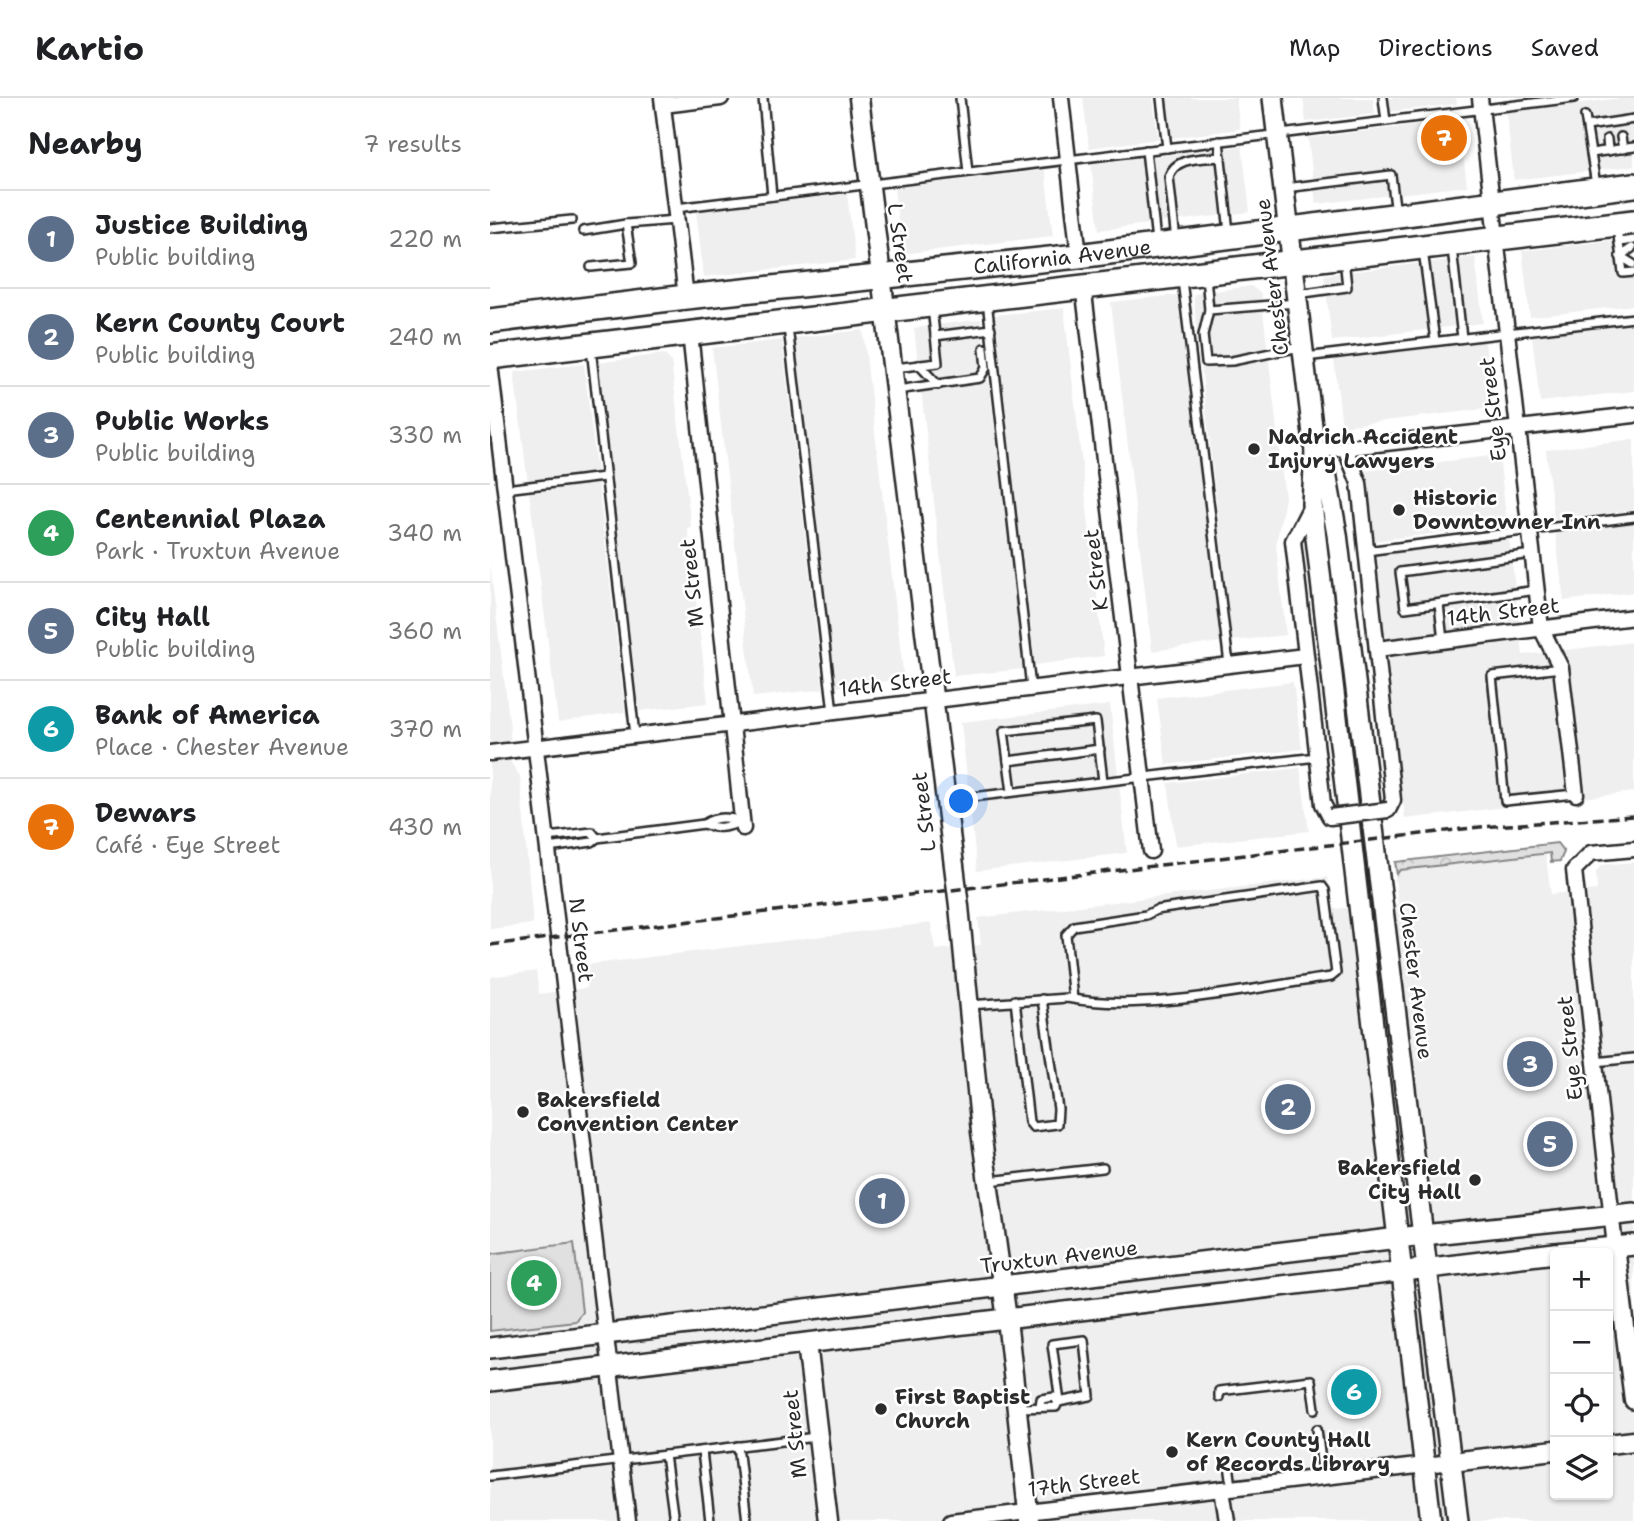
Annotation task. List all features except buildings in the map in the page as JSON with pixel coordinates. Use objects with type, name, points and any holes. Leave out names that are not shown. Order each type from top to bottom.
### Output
[{"type":"main road","name":"Chester Avenue","points":[[1273,98],[1315,451],[1312,503],[1431,1521]]},
{"type":"main road","name":"California Avenue","points":[[490,321],[686,297],[1079,256],[1634,185]]},
{"type":"main road","name":"California Avenue","points":[[490,357],[591,347],[1344,254],[1496,237],[1623,229]]},
{"type":"main road","name":"Chester Avenue","points":[[1315,451],[1326,473],[1337,534],[1458,1521]]},
{"type":"main road","name":"Truxtun Avenue","points":[[490,1348],[1397,1238],[1634,1213]]},
{"type":"main road","points":[[1605,1248],[1625,1246]]},
{"type":"main road","points":[[490,1381],[1550,1254]]},
{"type":"street","points":[[686,297],[663,102],[722,98]]},
{"type":"street","name":"L Street","points":[[859,98],[946,800],[1028,1516]]},
{"type":"street","points":[[1061,98],[1079,256]]},
{"type":"street","name":"Eye Street","points":[[1481,104],[1541,628],[1561,668],[1576,794]]},
{"type":"street","name":"K Street","points":[[1083,285],[1151,851]]},
{"type":"street","name":"M Street","points":[[690,333],[742,824]]},
{"type":"street","name":"N Street","points":[[490,364],[494,431],[505,489],[607,1367],[628,1521]]},
{"type":"street","points":[[1315,451],[1634,415]]},
{"type":"street","points":[[1312,503],[1293,541],[1323,804],[1331,817],[1388,810],[1393,800],[1359,483],[1346,449]]},
{"type":"street","name":"14th Street","points":[[1377,649],[1634,617]]},
{"type":"street","name":"14th Street","points":[[490,753],[1305,656]]},
{"type":"street","name":"Eye Street","points":[[1634,849],[1591,853],[1574,870],[1612,1215],[1625,1246],[1634,1400]]},
{"type":"street","name":"M Street","points":[[807,1343],[828,1521]]},
{"type":"street","points":[[1613,1443],[1634,1440]]},
{"type":"street","name":"17th Street","points":[[951,1521],[1028,1516],[1550,1451]]},
{"type":"street","points":[[1227,1489],[1227,1521]]},
{"type":"lane","points":[[763,98],[772,196]]},
{"type":"lane","points":[[960,98],[968,172]]},
{"type":"lane","points":[[1161,98],[1167,148]]},
{"type":"lane","points":[[1383,98],[1386,121]]},
{"type":"lane","points":[[583,231],[772,196],[1386,121],[1481,104],[1574,98]]},
{"type":"lane","points":[[1585,116],[1596,190]]},
{"type":"lane","points":[[1587,125],[1604,125],[1634,119]]},
{"type":"lane","points":[[1621,137],[1623,149]]},
{"type":"lane","points":[[1606,139],[1608,150]]},
{"type":"lane","points":[[1219,141],[1230,236]]},
{"type":"lane","points":[[1591,153],[1634,147]]},
{"type":"lane","points":[[1146,150],[1167,244]]},
{"type":"lane","points":[[1167,244],[1169,177],[1172,169],[1180,162],[1221,157]]},
{"type":"lane","points":[[1284,188],[1391,175],[1396,214]]},
{"type":"lane","points":[[490,228],[572,220]]},
{"type":"lane","points":[[591,267],[632,263],[626,224]]},
{"type":"lane","points":[[1620,256],[1633,248],[1623,229]]},
{"type":"lane","points":[[1623,229],[1620,256],[1623,273],[1634,272]]},
{"type":"lane","points":[[1451,242],[1461,338]]},
{"type":"lane","points":[[1423,246],[1435,341]]},
{"type":"lane","points":[[1209,310],[1297,299],[1347,287],[1344,254]]},
{"type":"lane","points":[[1620,256],[1633,264]]},
{"type":"lane","points":[[1205,270],[1209,310],[1203,347],[1206,362],[1435,341],[1634,318]]},
{"type":"lane","points":[[1181,273],[1229,665]]},
{"type":"lane","points":[[896,390],[980,378],[986,368],[984,345],[987,297]]},
{"type":"lane","points":[[893,368],[938,362],[932,304]]},
{"type":"lane","points":[[788,321],[833,712]]},
{"type":"lane","points":[[1187,328],[1205,326]]},
{"type":"lane","points":[[935,336],[986,330]]},
{"type":"lane","points":[[986,330],[1031,688]]},
{"type":"lane","points":[[591,347],[635,735]]},
{"type":"lane","points":[[919,365],[938,385]]},
{"type":"lane","points":[[505,489],[604,477]]},
{"type":"lane","points":[[1366,551],[1634,517]]},
{"type":"lane","points":[[1533,554],[1400,572],[1405,608],[1537,590]]},
{"type":"lane","points":[[1439,604],[1443,640]]},
{"type":"lane","points":[[1561,668],[1492,676],[1504,801],[1576,794]]},
{"type":"lane","points":[[1012,792],[1004,731],[1096,720],[1103,781]]},
{"type":"lane","points":[[1008,761],[1100,749]]},
{"type":"lane","points":[[946,800],[1317,757]]},
{"type":"lane","points":[[547,842],[592,832],[597,838],[704,824],[710,820],[730,817],[742,824]]},
{"type":"lane","points":[[968,1005],[1042,999],[1073,999],[1100,1004],[1179,998],[1331,977],[1336,973],[1335,954],[1325,890],[1322,886],[1252,896],[1074,926],[1066,935],[1073,999]]},
{"type":"lane","points":[[1015,1000],[1029,1122],[1033,1127],[1049,1127],[1057,1124],[1058,1109],[1042,999]]},
{"type":"lane","points":[[1595,1062],[1634,1058]]},
{"type":"lane","points":[[988,1181],[1103,1168]]},
{"type":"lane","points":[[1084,1340],[1090,1396],[1059,1402],[1052,1344],[1084,1340]]},
{"type":"lane","points":[[1219,1397],[1219,1391],[1311,1380],[1315,1409]]},
{"type":"lane","points":[[1017,1408],[1040,1406],[1043,1399],[1054,1397],[1059,1402]]},
{"type":"lane","points":[[1317,1429],[1323,1477]]},
{"type":"lane","points":[[490,1476],[818,1436]]},
{"type":"lane","points":[[738,1446],[747,1521]]},
{"type":"lane","points":[[702,1451],[710,1521]]},
{"type":"lane","points":[[665,1455],[674,1521]]},
{"type":"lane","points":[[1227,1489],[1229,1464]]},
{"type":"shaded area","points":[[1083,98],[1153,98],[1158,139],[1089,148]]},
{"type":"shaded area","points":[[1167,98],[1236,98],[1240,129],[1171,138]]},
{"type":"shaded area","points":[[1303,98],[1373,98],[1375,114],[1306,122]]},
{"type":"shaded area","points":[[1387,98],[1456,98],[1457,104],[1389,112]]},
{"type":"shaded area","points":[[1634,98],[1634,166],[1514,180],[1506,112]]},
{"type":"shaded area","points":[[1459,120],[1467,186],[1316,204],[1308,138]]},
{"type":"shaded area","points":[[1242,146],[1250,212],[1099,230],[1091,164]]},
{"type":"shaded area","points":[[1045,170],[1053,236],[902,254],[894,188]]},
{"type":"shaded area","points":[[847,194],[855,260],[704,277],[696,211]]},
{"type":"shaded area","points":[[1634,238],[1634,305],[1530,317],[1522,251]]},
{"type":"shaded area","points":[[1475,257],[1483,323],[1332,341],[1324,275]]},
{"type":"shaded area","points":[[1251,286],[1261,294],[1285,498],[1276,545],[1286,635],[1232,641],[1193,294]]},
{"type":"shaded area","points":[[1177,295],[1221,642],[1152,651],[1111,302]]},
{"type":"shaded area","points":[[1064,308],[1104,656],[1035,665],[995,315]]},
{"type":"shaded area","points":[[981,319],[1024,669],[954,676],[914,328]]},
{"type":"shaded area","points":[[1634,324],[1634,391],[1540,402],[1532,336]]},
{"type":"shaded area","points":[[863,330],[904,679],[835,687],[793,338]]},
{"type":"shaded area","points":[[782,340],[823,689],[753,697],[712,348]]},
{"type":"shaded area","points":[[1485,342],[1493,408],[1342,426],[1334,360]]},
{"type":"shaded area","points":[[664,354],[671,361],[691,526],[688,530],[708,703],[639,711],[597,363]]},
{"type":"shaded area","points":[[584,364],[625,712],[558,722],[514,372]]},
{"type":"shaded area","points":[[1634,439],[1634,510],[1554,520],[1546,450]]},
{"type":"shaded area","points":[[1499,455],[1507,525],[1372,541],[1364,471]]},
{"type":"shaded area","points":[[1634,522],[1634,592],[1564,601],[1555,531]]},
{"type":"shaded area","points":[[1509,538],[1523,655],[1634,642],[1634,792],[1405,819],[1374,554]]},
{"type":"shaded area","points":[[490,564],[510,727],[511,763],[520,776],[533,924],[490,929]]},
{"type":"shaded area","points":[[1293,682],[1302,749],[1166,765],[1157,698]]},
{"type":"shaded area","points":[[1110,705],[1127,853],[977,871],[961,722]]},
{"type":"shaded area","points":[[1300,768],[1309,831],[1176,846],[1168,783]]},
{"type":"shaded area","points":[[1545,851],[1551,894],[1597,890],[1596,872],[1601,865],[1634,862],[1634,1521],[490,1521],[490,977],[536,971],[539,994],[587,988],[585,965],[931,923],[935,950],[981,945],[978,918],[1327,877],[1332,909],[1398,904],[1394,869]]},
{"type":"green space","points":[[1557,843],[1564,852],[1560,861],[1551,862],[1550,853],[1400,870],[1397,874],[1395,862]]},
{"type":"green space","points":[[574,1243],[582,1312],[575,1321],[490,1331],[490,1254]]},
{"type":"railway","points":[[490,945],[1480,827],[1634,816]]},
{"type":"place","name":"Dewars","points":[[1444,138]]},
{"type":"place","name":"Nadrich Accident Injury Lawyers","points":[[1254,449]]},
{"type":"place","name":"Historic Downtowner Inn","points":[[1399,510]]},
{"type":"place","name":"Public Works","points":[[1530,1064]]},
{"type":"place","name":"Kern County Court","points":[[1288,1107]]},
{"type":"place","name":"Bakersfield Convention Center","points":[[523,1112]]},
{"type":"place","name":"City Hall","points":[[1550,1144]]},
{"type":"place","name":"Bakersfield City Hall","points":[[1475,1180]]},
{"type":"place","name":"Justice Building","points":[[882,1201]]},
{"type":"place","name":"Centennial Plaza","points":[[534,1283]]},
{"type":"place","name":"Bank of America","points":[[1354,1392]]},
{"type":"place","name":"First Baptist Church","points":[[881,1409]]},
{"type":"place","name":"Kern County Hall of Records Library","points":[[1172,1452]]}]
